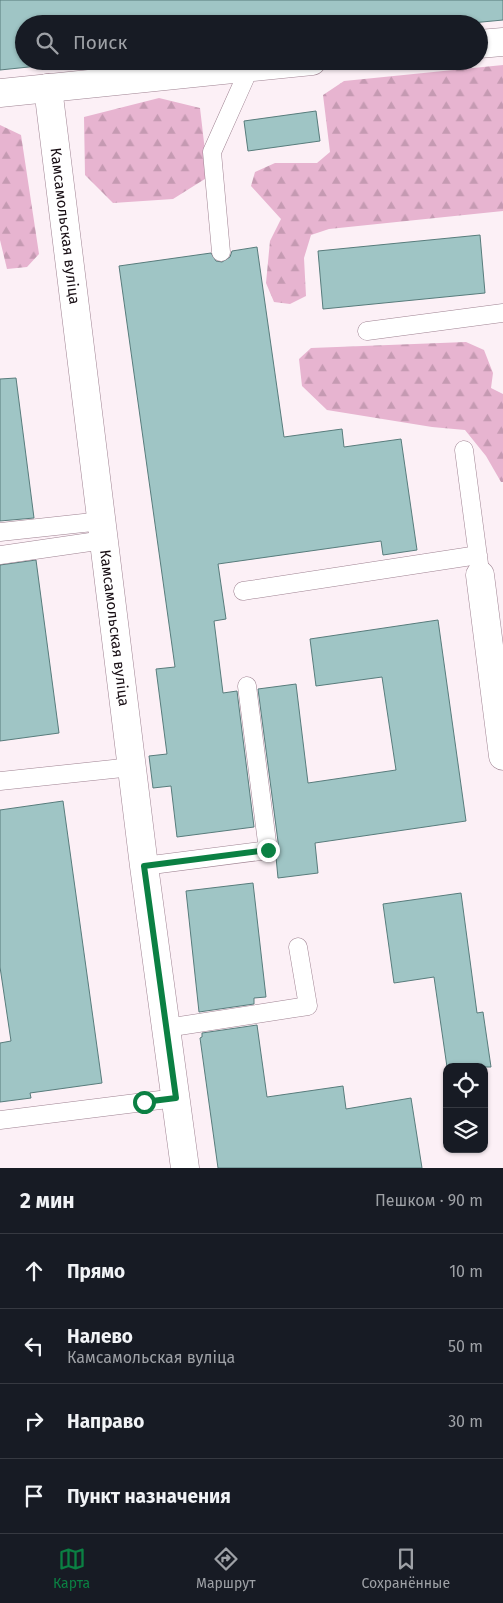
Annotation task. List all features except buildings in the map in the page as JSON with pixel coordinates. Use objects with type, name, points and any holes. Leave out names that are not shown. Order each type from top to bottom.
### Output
[{"type":"street","points":[[488,43],[503,42]]},
{"type":"street","points":[[0,93],[230,70]]},
{"type":"street","name":"Камсамольская вуліца","points":[[48,88],[144,866],[185,1168]]},
{"type":"street","points":[[479,565],[503,756]]},
{"type":"lane","points":[[221,252],[212,152],[249,70]]},
{"type":"lane","points":[[367,330],[503,314]]},
{"type":"lane","points":[[243,591],[479,565],[464,450]]},
{"type":"lane","points":[[0,532],[103,530]]},
{"type":"lane","points":[[0,555],[103,530]]},
{"type":"lane","points":[[144,866],[268,850],[247,686]]},
{"type":"lane","points":[[0,781],[132,766]]},
{"type":"lane","points":[[166,1028],[308,1006],[298,946]]},
{"type":"lane","points":[[0,1120],[176,1098]]},
{"type":"green space","points":[[503,65],[503,211],[329,229],[311,235],[304,258],[306,296],[290,304],[274,302],[266,283],[270,241],[281,219],[251,186],[255,172],[275,163],[317,163],[330,152],[323,95],[344,81],[453,70],[488,70],[488,67]]},
{"type":"green space","points":[[159,98],[200,108],[208,177],[173,199],[113,203],[85,175],[84,117]]},
{"type":"green space","points":[[0,125],[21,135],[39,254],[27,267],[7,269],[0,240]]},
{"type":"green space","points":[[466,342],[484,350],[493,373],[491,388],[503,394],[503,482],[501,482],[486,456],[465,430],[432,427],[327,410],[302,386],[299,359],[311,348]]},
{"type":"route","points":[[144,1102],[176,1098],[144,866],[268,850]]}]
